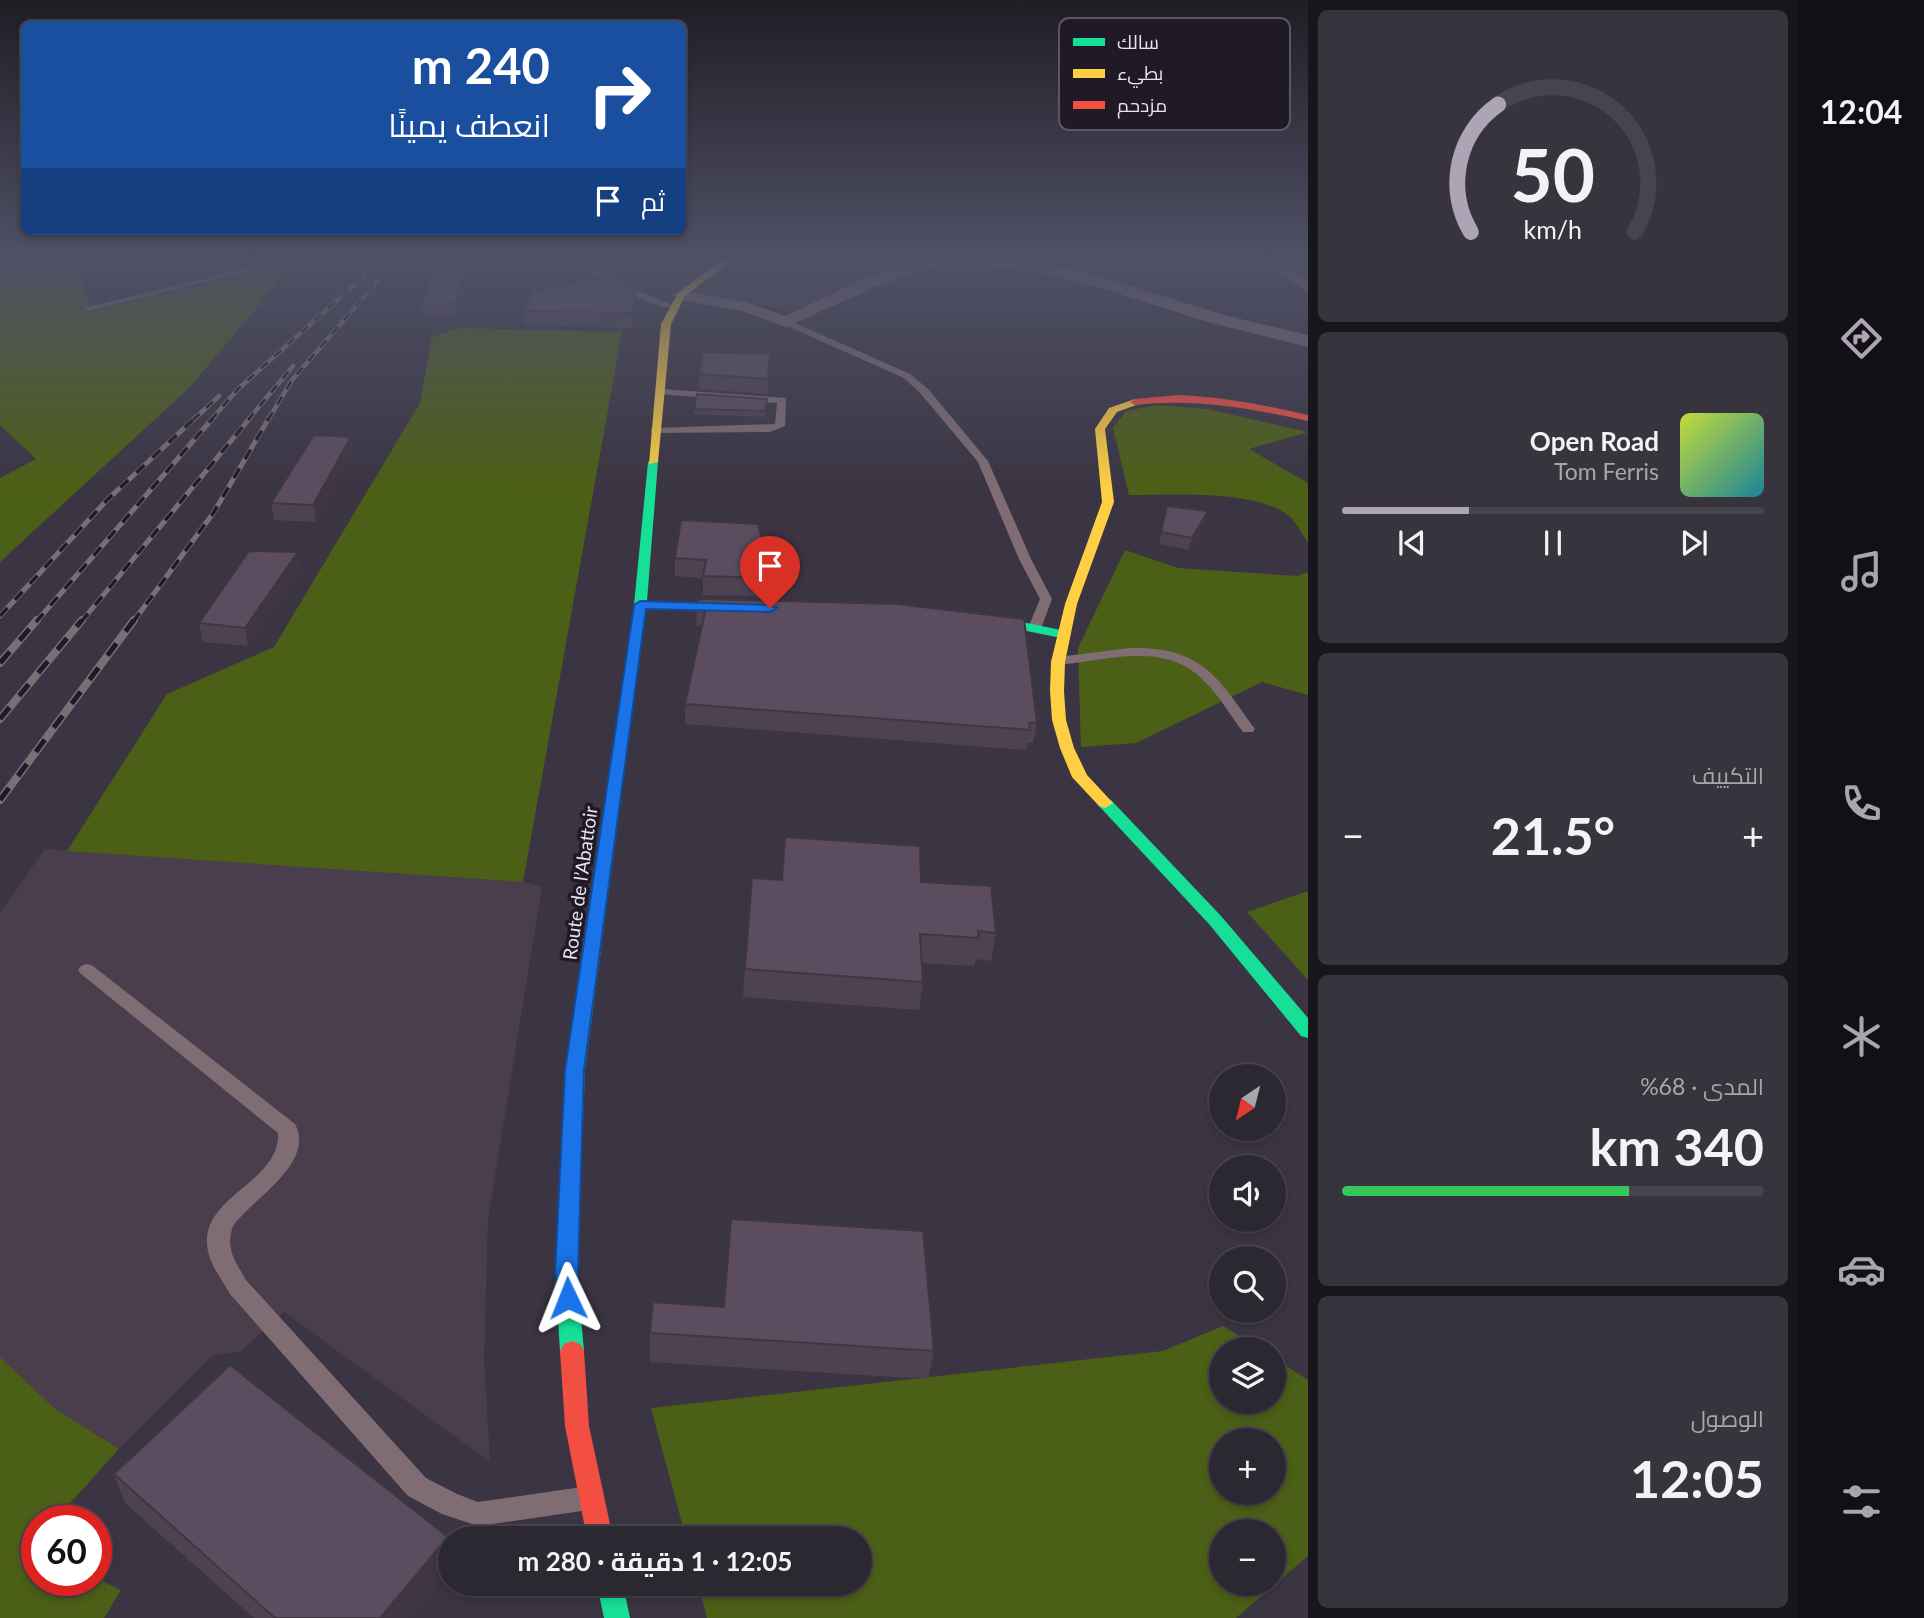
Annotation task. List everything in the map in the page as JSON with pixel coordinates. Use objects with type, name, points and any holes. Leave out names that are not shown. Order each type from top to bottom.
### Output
[{"type":"main road","name":"Route de l’Abattoir","points":[[598,1526],[577,1426],[566,1272],[575,1070],[640,605],[655,473],[655,431],[665,336]]},
{"type":"main road","points":[[1308,418],[1224,399],[1195,396],[1155,398],[1112,408],[1100,421],[1099,436],[1107,471],[1109,499],[1061,634],[1056,661],[1061,729],[1068,757],[1080,777],[1215,920],[1308,1031]]},
{"type":"main road","points":[[640,605],[763,608]]},
{"type":"main road","points":[[961,615],[1061,634]]},
{"type":"main road","points":[[612,1596],[617,1618]]},
{"type":"street","points":[[1286,336],[1308,341]]},
{"type":"lane","points":[[816,336],[907,376],[977,453],[1046,599],[1035,628]]},
{"type":"lane","points":[[655,431],[770,429],[780,426],[782,400],[661,392]]},
{"type":"lane","points":[[1056,661],[1091,660],[1138,652],[1178,657],[1202,670],[1248,729]]},
{"type":"lane","points":[[87,970],[288,1130],[288,1150],[273,1173],[236,1203],[222,1228],[219,1253],[238,1287],[418,1487],[451,1505],[478,1514],[592,1498]]},
{"type":"shaded area","points":[[45,849],[523,882],[542,887],[488,1218],[484,1359],[490,1462],[284,1312],[240,1352],[213,1355],[119,1449],[54,1408],[0,1357],[0,913]]},
{"type":"green space","points":[[0,336],[233,336],[190,387],[0,562],[0,478],[36,459],[0,425]]},
{"type":"green space","points":[[621,336],[523,882],[67,851],[167,694],[274,647],[420,403],[432,337]]},
{"type":"green space","points":[[1157,405],[1207,409],[1308,432],[1249,449],[1308,483],[1308,542],[1289,516],[1256,501],[1212,495],[1129,495],[1113,428],[1126,411]]},
{"type":"green space","points":[[1125,550],[1178,568],[1297,576],[1308,572],[1308,695],[1262,682],[1136,743],[1081,747],[1078,648]]},
{"type":"green space","points":[[1308,891],[1308,980],[1247,912]]},
{"type":"green space","points":[[1223,1326],[1241,1337],[1209,1337],[1209,1414],[1286,1414],[1286,1366],[1308,1380],[1308,1556],[1286,1575],[1286,1519],[1209,1519],[1209,1596],[1262,1596],[1236,1618],[707,1618],[701,1596],[872,1596],[872,1526],[683,1526],[651,1408],[1163,1351]]},
{"type":"green space","points":[[0,1357],[54,1408],[119,1449],[68,1505],[21,1505],[21,1596],[112,1596],[112,1586],[121,1590],[104,1618],[0,1618]]},
{"type":"building","points":[[703,352],[770,354],[768,379],[699,374]]},
{"type":"building","points":[[697,394],[767,399],[765,411],[694,409]]},
{"type":"building","points":[[314,435],[351,437],[313,505],[271,503]]},
{"type":"building","points":[[1167,506],[1208,511],[1192,538],[1161,532]]},
{"type":"building","points":[[681,520],[758,524],[772,578],[703,576],[706,560],[675,558]]},
{"type":"building","points":[[249,551],[298,552],[245,628],[199,623]]},
{"type":"building","points":[[698,599],[897,604],[1024,619],[1037,723],[1029,723],[1030,730],[685,704],[706,607],[697,607]]},
{"type":"building","points":[[785,837],[920,846],[921,882],[991,886],[996,933],[978,931],[979,938],[920,934],[923,982],[745,969],[752,878],[782,880]]},
{"type":"building","points":[[731,1219],[923,1231],[934,1351],[650,1333],[653,1302],[724,1307]]},
{"type":"building","points":[[230,1365],[438,1529],[438,1549],[380,1618],[275,1618],[114,1474]]},
{"type":"railway","points":[[211,420],[238,389],[298,336]]},
{"type":"railway","points":[[268,420],[292,380],[331,336]]},
{"type":"railway","points":[[248,420],[293,366]]},
{"type":"railway","points":[[193,420],[219,396]]},
{"type":"railway","points":[[0,616],[107,500],[195,418]]},
{"type":"railway","points":[[36,622],[213,418]]},
{"type":"railway","points":[[81,622],[250,418]]},
{"type":"railway","points":[[133,622],[214,512],[269,418]]},
{"type":"railway","points":[[0,663],[37,620]]},
{"type":"railway","points":[[0,719],[82,620]]},
{"type":"railway","points":[[0,800],[134,620]]},
{"type":"traffic: fast","points":[[572,1351],[566,1272],[575,1070],[640,605],[653,462]]},
{"type":"traffic: fast","points":[[640,605],[749,608]]},
{"type":"traffic: fast","points":[[974,616],[1061,634]]},
{"type":"traffic: fast","points":[[1105,803],[1215,920],[1308,1031]]},
{"type":"traffic: fast","points":[[612,1596],[617,1618]]},
{"type":"traffic: slow","points":[[653,462],[665,336]]},
{"type":"traffic: slow","points":[[1105,803],[1080,777],[1067,748],[1059,720],[1058,662],[1071,604],[1108,502],[1100,429],[1113,410],[1135,402]]},
{"type":"traffic: jam","points":[[1135,402],[1179,398],[1222,401],[1308,418]]},
{"type":"traffic: jam","points":[[572,1351],[577,1426],[598,1526]]},
{"type":"route","points":[[568,1298],[566,1272],[575,1070],[640,605],[770,608]]}]
